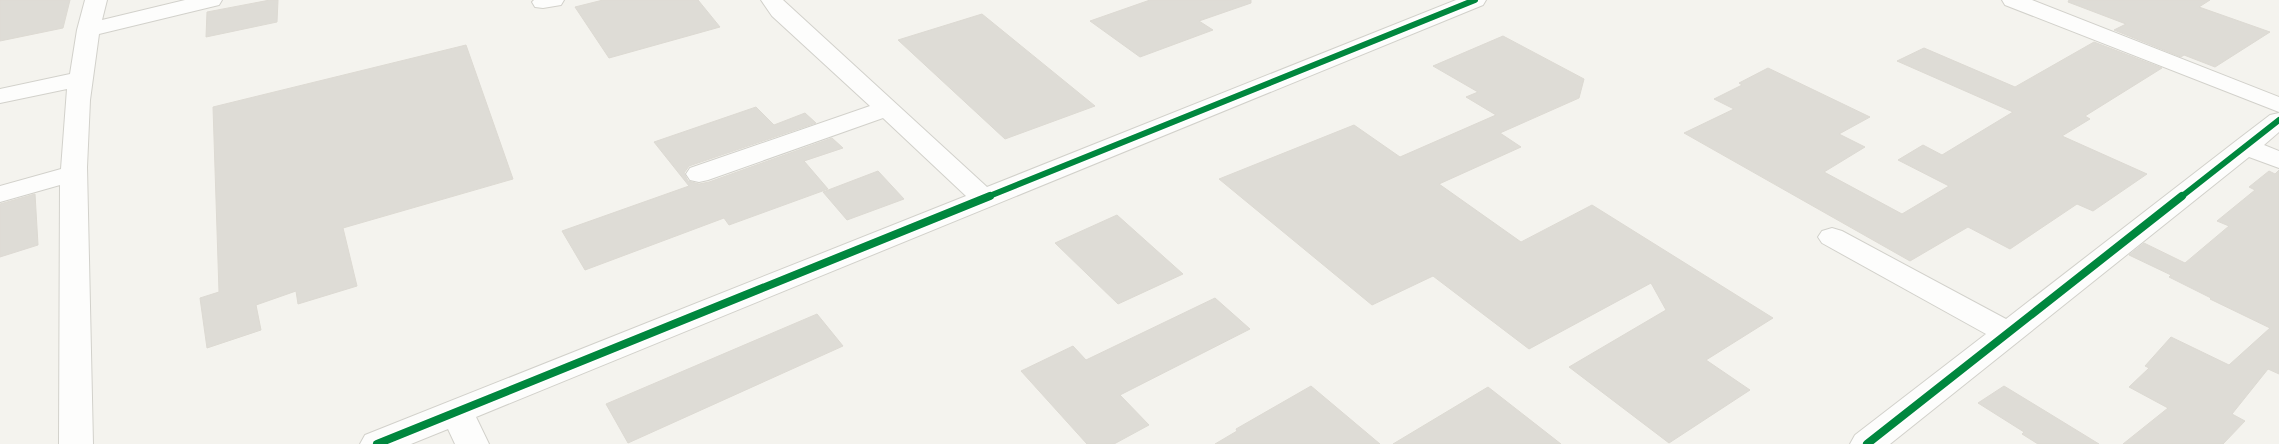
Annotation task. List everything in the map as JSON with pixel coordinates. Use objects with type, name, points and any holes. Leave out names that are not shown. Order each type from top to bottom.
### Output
[{"type":"street","points":[[76,444],[72,174],[79,79],[88,30],[96,0]]},
{"type":"street","points":[[88,30],[211,0]]},
{"type":"street","points":[[772,0],[780,11],[984,198]]},
{"type":"street","points":[[1415,0],[1439,14]]},
{"type":"street","points":[[377,444],[1475,0]]},
{"type":"street","points":[[2013,0],[2279,105]]},
{"type":"street","points":[[0,96],[79,79]]},
{"type":"street","points":[[700,174],[886,109]]},
{"type":"street","points":[[1867,444],[2279,120]]},
{"type":"street","points":[[2245,146],[2279,160]]},
{"type":"street","points":[[0,194],[72,174]]},
{"type":"street","points":[[1832,237],[2008,333]]},
{"type":"street","points":[[457,412],[472,444]]},
{"type":"building","points":[[0,0],[70,0],[63,28],[0,41]]},
{"type":"building","points":[[278,0],[277,22],[206,37],[207,12]]},
{"type":"building","points":[[603,0],[698,0],[720,27],[609,58],[575,7]]},
{"type":"building","points":[[1150,0],[1251,0],[1251,3],[1199,21],[1213,30],[1140,57],[1090,21]]},
{"type":"building","points":[[2069,0],[2210,0],[2199,7],[2270,32],[2215,67],[2184,55],[2181,57],[2114,30],[2126,24],[2068,2]]},
{"type":"building","points":[[982,14],[1095,106],[1005,139],[898,40]]},
{"type":"building","points":[[1503,36],[1584,79],[1579,98],[1500,133],[1521,147],[1439,184],[1521,242],[1592,205],[1773,318],[1706,360],[1750,390],[1669,443],[1569,367],[1666,310],[1651,283],[1529,349],[1433,276],[1372,305],[1219,179],[1354,125],[1400,157],[1496,115],[1466,97],[1478,92],[1433,66]]},
{"type":"building","points":[[2094,42],[2162,68],[2085,116],[2090,119],[2062,136],[2147,174],[2093,211],[2077,204],[2010,249],[1968,227],[1910,261],[1684,133],[1734,109],[1714,99],[1742,85],[1739,83],[1768,68],[1870,117],[1839,134],[1865,147],[1824,172],[1902,214],[1949,186],[1898,160],[1923,145],[1942,155],[2013,112],[1897,61],[1924,48],[2015,87]]},
{"type":"building","points":[[466,45],[513,179],[343,228],[357,286],[298,304],[296,291],[256,305],[261,330],[207,348],[200,298],[219,292],[213,107]]},
{"type":"building","points":[[756,107],[774,125],[805,113],[816,123],[689,166],[684,173],[688,181],[699,184],[709,182],[832,138],[843,148],[804,161],[828,189],[729,225],[724,218],[585,270],[562,231],[689,186],[654,142]]},
{"type":"building","points":[[2279,170],[2279,374],[2268,369],[2232,414],[2245,421],[2223,444],[2123,444],[2168,408],[2129,387],[2149,368],[2145,366],[2171,337],[2229,365],[2270,328],[2210,299],[2169,277],[2171,275],[2129,255],[2144,243],[2185,263],[2229,226],[2217,221],[2255,190],[2249,187],[2269,171],[2275,174]]},
{"type":"building","points":[[878,171],[904,199],[847,220],[823,192]]},
{"type":"building","points":[[35,194],[38,245],[0,257],[0,204]]},
{"type":"building","points":[[1117,215],[1183,274],[1118,304],[1055,243]]},
{"type":"building","points":[[1215,298],[1250,329],[1120,395],[1149,425],[1114,444],[1087,444],[1021,371],[1073,346],[1086,360]]},
{"type":"building","points":[[817,314],[843,346],[628,443],[606,404]]},
{"type":"building","points":[[1311,386],[1380,444],[1215,444],[1237,431],[1236,429]]},
{"type":"building","points":[[2004,386],[2099,444],[2038,444],[2022,434],[2024,432],[1978,403]]},
{"type":"building","points":[[1488,387],[1561,444],[1393,444]]},
{"type":"cycle path","points":[[377,444],[1475,0]]},
{"type":"cycle path","points":[[1867,444],[2279,120]]}]
